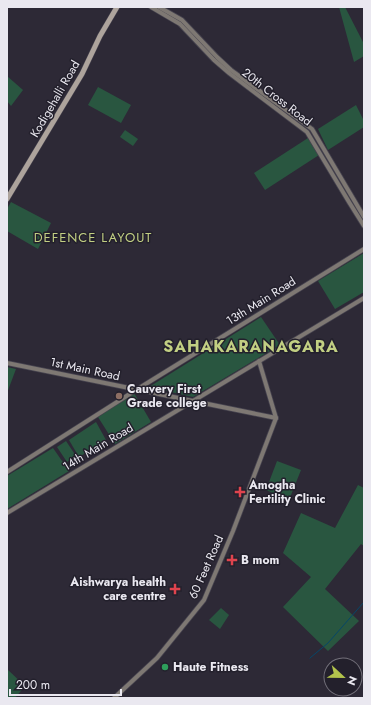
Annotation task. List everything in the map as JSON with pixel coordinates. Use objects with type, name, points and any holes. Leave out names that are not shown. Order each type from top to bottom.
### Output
[{"type":"main road","name":"Kodigehalli Road","points":[[7,199],[83,71],[100,36],[117,7]]},
{"type":"street","name":"20th Cross Road","points":[[151,7],[180,24],[214,60],[229,73],[308,132],[348,202],[364,226]]},
{"type":"street","name":"20th Cross Road","points":[[159,7],[182,20],[231,70],[312,129],[364,217]]},
{"type":"street","name":"13th Main Road","points":[[7,472],[136,390],[364,249]]},
{"type":"street","name":"14th Main Road","points":[[7,513],[364,298]]},
{"type":"street","points":[[259,361],[276,418]]},
{"type":"street","name":"1st Main Road","points":[[7,363],[276,418]]},
{"type":"street","name":"60 Feet Road","points":[[114,698],[157,658],[204,600],[233,531],[276,418]]},
{"type":"green space","points":[[339,7],[345,7],[364,44],[364,56],[354,62]]},
{"type":"green space","points":[[7,76],[23,90],[11,106],[7,101]]},
{"type":"green space","points":[[98,87],[131,105],[121,123],[88,105]]},
{"type":"green space","points":[[356,105],[364,121],[364,127],[328,150],[318,129]]},
{"type":"green space","points":[[125,130],[138,139],[133,146],[120,137]]},
{"type":"green space","points":[[308,138],[319,155],[265,190],[254,173]]},
{"type":"green space","points":[[11,202],[51,223],[38,249],[7,231],[7,209]]},
{"type":"green space","points":[[364,253],[364,292],[335,309],[318,281]]},
{"type":"green space","points":[[261,317],[280,345],[193,397],[149,387]]},
{"type":"green space","points":[[7,367],[16,369],[7,393]]},
{"type":"green space","points":[[134,393],[151,422],[115,444],[98,417]]},
{"type":"green space","points":[[96,422],[106,440],[79,457],[69,440]]},
{"type":"green space","points":[[66,441],[76,456],[67,462],[57,447]]},
{"type":"green space","points":[[53,448],[69,471],[7,509],[7,476]]},
{"type":"green space","points":[[277,461],[301,470],[289,500],[266,490]]},
{"type":"green space","points":[[358,485],[364,488],[364,546],[361,544],[325,589],[359,621],[328,651],[283,607],[311,577],[283,553],[301,513],[335,528]]},
{"type":"green space","points":[[221,608],[229,615],[220,629],[209,620]]},
{"type":"green space","points":[[7,669],[25,686],[15,698],[7,698]]},
{"type":"waterway","points":[[310,658],[328,643],[364,602]]},
{"type":"place","name":"Cauvery First Grade college","points":[[119,396]]},
{"type":"place","name":"Amogha Fertility Clinic","points":[[240,492]]},
{"type":"place","name":"B mom","points":[[232,560]]},
{"type":"place","name":"Aishwarya health care centre","points":[[175,589]]},
{"type":"place","name":"Haute Fitness","points":[[165,667]]},
{"type":"district","name":"DEFENCE LAYOUT","points":[[93,237]]},
{"type":"district","name":"SAHAKARANAGARA","points":[[251,346]]}]
